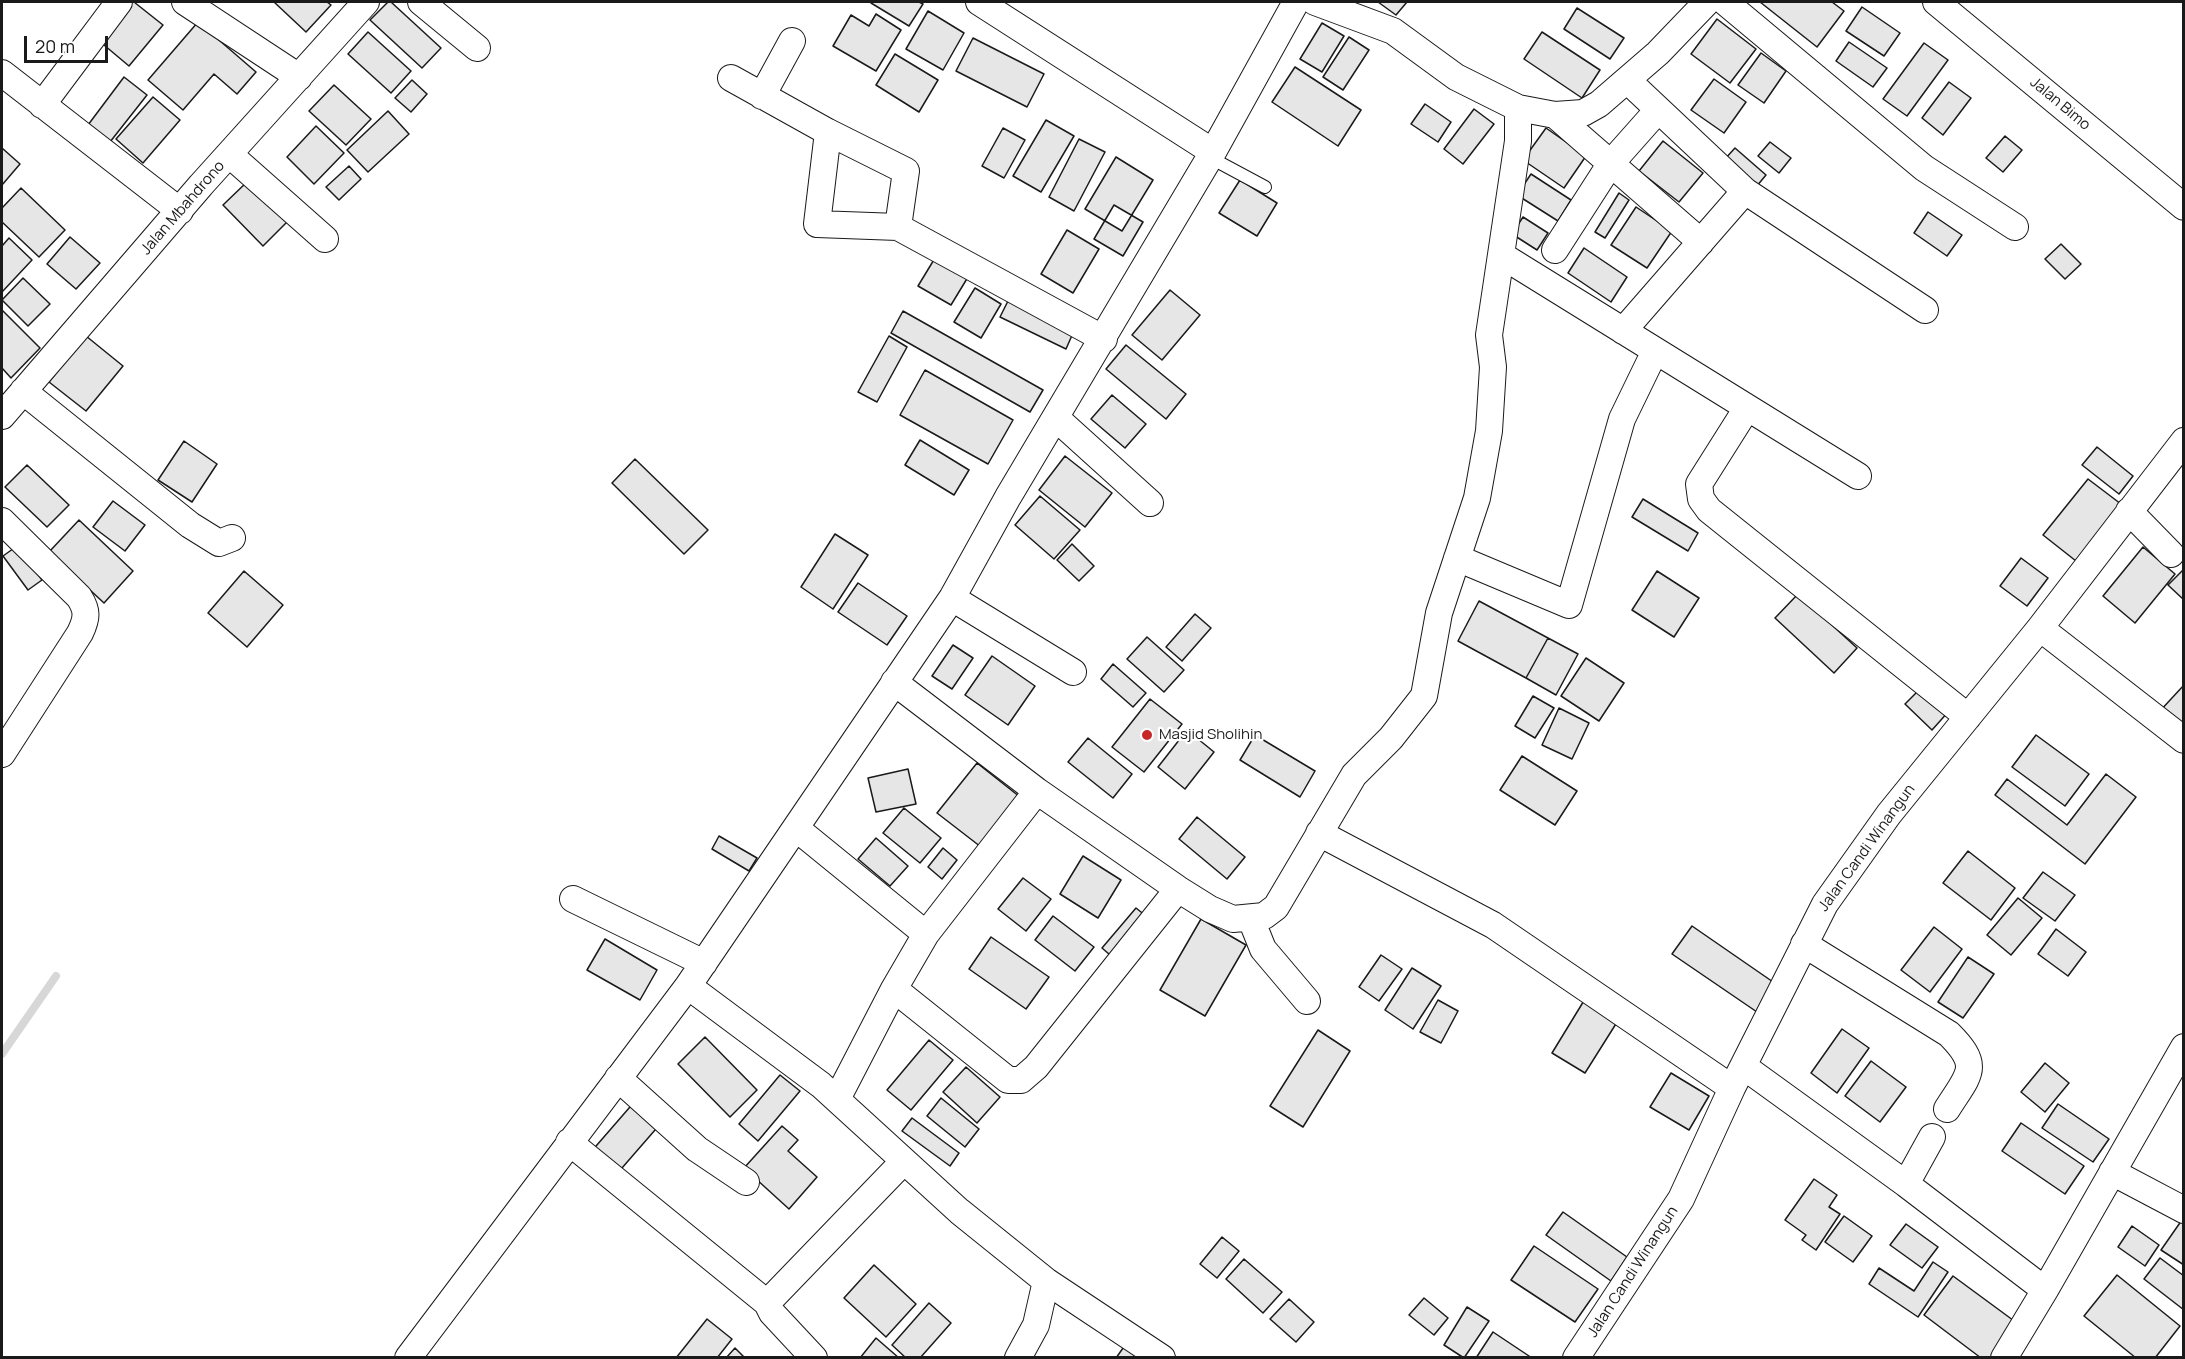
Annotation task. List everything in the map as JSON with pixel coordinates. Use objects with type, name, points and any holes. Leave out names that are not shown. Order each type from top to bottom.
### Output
[{"type":"street","points":[[42,105],[118,2]]},
{"type":"street","points":[[185,2],[299,77]]},
{"type":"street","name":"Jalan Mbahdrono","points":[[10,399],[366,2]]},
{"type":"street","points":[[421,2],[477,48]]},
{"type":"street","points":[[979,2],[1211,154]]},
{"type":"street","points":[[408,1358],[688,986],[952,598],[1008,497],[1104,339],[1211,154],[1296,2]]},
{"type":"street","points":[[1315,2],[1393,31],[1456,77],[1518,108],[1555,115],[1583,113],[1599,104],[1658,53],[1707,2]]},
{"type":"street","points":[[1725,2],[1924,168],[2015,227]]},
{"type":"street","name":"Jalan Bimo","points":[[1936,2],[2184,207]]},
{"type":"street","points":[[762,96],[792,41]]},
{"type":"street","points":[[2,73],[180,211]]},
{"type":"street","points":[[730,78],[828,132],[906,171],[898,227]]},
{"type":"street","points":[[1627,80],[1745,191],[1925,310]]},
{"type":"street","points":[[894,682],[1037,791],[1210,909],[1233,919],[1251,919],[1264,916],[1275,907],[1354,775],[1391,738],[1424,696],[1439,613],[1477,498],[1489,431],[1493,367],[1489,335],[1518,141],[1518,108]]},
{"type":"street","points":[[1555,250],[1611,164],[1658,110]]},
{"type":"street","points":[[1555,115],[1701,242]]},
{"type":"street","points":[[828,132],[817,224],[898,227],[1104,339]]},
{"type":"street","points":[[229,154],[325,238]]},
{"type":"street","points":[[1623,330],[1745,191]]},
{"type":"street","points":[[1501,255],[1858,476]]},
{"type":"street","points":[[1457,558],[1569,605],[1622,419],[1655,351]]},
{"type":"street","points":[[10,399],[190,525],[219,543],[232,538]]},
{"type":"street","points":[[1747,408],[1699,484],[1701,499],[1709,510],[1968,717]]},
{"type":"street","points":[[1056,418],[1150,503]]},
{"type":"street","name":"Jalan Candi Winangun","points":[[1576,1358],[1681,1199],[1737,1077],[1825,904],[1889,814],[2040,628],[2184,441]]},
{"type":"street","points":[[2128,511],[2171,554]]},
{"type":"street","points":[[2,521],[79,597],[85,607],[87,618],[80,633],[2,754]]},
{"type":"street","points":[[952,598],[1073,672]]},
{"type":"street","points":[[2040,628],[2184,740]]},
{"type":"street","points":[[837,1099],[894,989],[926,934],[1037,791]]},
{"type":"street","points":[[797,829],[926,934]]},
{"type":"street","points":[[1319,833],[1493,925],[1737,1077],[1906,1184],[2045,1290]]},
{"type":"street","points":[[894,989],[1008,1080],[1021,1080],[1035,1067],[1178,889]]},
{"type":"street","points":[[573,899],[704,963]]},
{"type":"street","points":[[1251,919],[1263,949],[1307,1001]]},
{"type":"street","points":[[1804,944],[1949,1034],[1964,1049],[1969,1061],[1967,1076],[1947,1109]]},
{"type":"street","points":[[688,986],[821,1085],[959,1211],[1046,1281],[1162,1358]]},
{"type":"street","points":[[2004,1358],[2184,1047]]},
{"type":"street","points":[[618,1078],[697,1149],[746,1182]]},
{"type":"street","points":[[1906,1184],[1932,1137]]},
{"type":"street","points":[[569,1142],[767,1303],[772,1313],[814,1358]]},
{"type":"street","points":[[767,1303],[904,1161]]},
{"type":"street","points":[[2112,1172],[2184,1210]]},
{"type":"street","points":[[1018,1358],[1036,1325],[1046,1281]]},
{"type":"lane","points":[[1211,154],[1265,187]]},
{"type":"building","points":[[129,2],[134,2],[163,25],[129,66],[98,40]]},
{"type":"building","points":[[274,2],[327,2],[331,5],[306,32]]},
{"type":"building","points":[[388,2],[391,2],[441,48],[422,68],[370,20]]},
{"type":"building","points":[[872,2],[919,2],[923,4],[909,26]]},
{"type":"building","points":[[1378,2],[1407,2],[1396,15]]},
{"type":"building","points":[[1760,2],[1832,2],[1844,11],[1817,47]]},
{"type":"building","points":[[1862,7],[1900,33],[1884,56],[1846,31]]},
{"type":"building","points":[[1577,8],[1624,38],[1610,59],[1564,29]]},
{"type":"building","points":[[928,11],[964,33],[943,70],[906,49]]},
{"type":"building","points":[[876,14],[901,30],[876,71],[833,46],[851,15],[869,26]]},
{"type":"building","points":[[1717,19],[1756,49],[1730,83],[1691,54]]},
{"type":"building","points":[[198,22],[256,72],[237,94],[214,74],[183,110],[148,80]]},
{"type":"building","points":[[1322,23],[1344,36],[1322,72],[1300,59]]},
{"type":"building","points":[[368,32],[411,71],[391,93],[348,54]]},
{"type":"building","points":[[1542,32],[1600,70],[1582,98],[1524,59]]},
{"type":"building","points":[[1349,37],[1369,50],[1343,90],[1323,77]]},
{"type":"building","points":[[973,38],[1044,74],[1027,107],[956,71]]},
{"type":"building","points":[[1849,42],[1887,68],[1873,87],[1836,61]]},
{"type":"building","points":[[1924,43],[1948,60],[1907,116],[1883,99]]},
{"type":"building","points":[[1761,53],[1786,71],[1764,103],[1738,85]]},
{"type":"building","points":[[895,54],[938,80],[919,112],[876,85]]},
{"type":"building","points":[[1295,67],[1361,110],[1338,146],[1272,102]]},
{"type":"building","points":[[124,77],[147,95],[110,142],[88,125]]},
{"type":"building","points":[[1714,79],[1746,102],[1724,133],[1691,110]]},
{"type":"building","points":[[412,80],[427,94],[411,112],[395,98]]},
{"type":"building","points":[[1949,82],[1971,98],[1943,135],[1922,118]]},
{"type":"building","points":[[334,85],[371,119],[346,145],[309,111]]},
{"type":"building","points":[[153,97],[180,120],[143,163],[116,139]]},
{"type":"building","points":[[1425,104],[1451,122],[1438,142],[1411,124]]},
{"type":"building","points":[[1474,109],[1494,124],[1463,164],[1444,149]]},
{"type":"building","points":[[388,111],[409,134],[368,172],[347,150]]},
{"type":"building","points":[[1046,120],[1074,136],[1041,192],[1013,176]]},
{"type":"building","points":[[316,126],[344,153],[314,184],[287,157]]},
{"type":"building","points":[[1003,128],[1025,140],[1004,178],[982,166]]},
{"type":"building","points":[[1546,128],[1586,156],[1564,188],[1523,160]]},
{"type":"building","points":[[2005,136],[2022,150],[2003,172],[1986,158]]},
{"type":"building","points":[[1079,139],[1105,152],[1074,211],[1049,197]]},
{"type":"building","points":[[1663,141],[1703,173],[1679,202],[1639,171]]},
{"type":"building","points":[[1770,142],[1791,158],[1779,173],[1758,156]]},
{"type":"building","points":[[2,148],[20,164],[2,185]]},
{"type":"building","points":[[1735,148],[1766,175],[1756,187],[1724,160]]},
{"type":"building","points":[[1116,157],[1153,180],[1122,231],[1085,209]]},
{"type":"building","points":[[349,166],[361,179],[339,200],[326,187]]},
{"type":"building","points":[[1531,174],[1571,200],[1558,221],[1517,195]]},
{"type":"building","points":[[249,180],[288,221],[263,246],[223,205]]},
{"type":"building","points":[[1240,180],[1277,203],[1257,236],[1219,213]]},
{"type":"building","points":[[21,188],[65,230],[39,257],[2,222],[2,208]]},
{"type":"building","points":[[1619,193],[1629,200],[1605,238],[1595,232]]},
{"type":"building","points":[[1114,205],[1143,222],[1123,256],[1094,239]]},
{"type":"building","points":[[1636,207],[1672,231],[1647,268],[1611,245]]},
{"type":"building","points":[[1928,212],[1962,235],[1947,256],[1914,233]]},
{"type":"building","points":[[1523,217],[1548,233],[1537,250],[1512,234]]},
{"type":"building","points":[[1067,230],[1099,249],[1073,293],[1041,274]]},
{"type":"building","points":[[70,237],[100,263],[76,289],[47,264]]},
{"type":"building","points":[[9,238],[32,260],[2,292],[2,246]]},
{"type":"building","points":[[2061,244],[2081,264],[2065,279],[2045,259]]},
{"type":"building","points":[[1584,248],[1627,277],[1611,302],[1568,273]]},
{"type":"building","points":[[935,258],[968,277],[951,305],[918,286]]},
{"type":"building","points":[[23,278],[50,304],[28,326],[2,300]]},
{"type":"building","points":[[975,288],[1001,304],[981,338],[954,322]]},
{"type":"building","points":[[1170,290],[1200,315],[1162,360],[1132,335]]},
{"type":"building","points":[[1008,301],[1073,333],[1066,349],[1000,317]]},
{"type":"building","points":[[2,310],[40,348],[11,378],[2,368]]},
{"type":"building","points":[[903,311],[1043,390],[1030,412],[891,333]]},
{"type":"building","points":[[86,336],[123,366],[86,411],[49,382]]},
{"type":"building","points":[[889,336],[907,347],[877,402],[858,392]]},
{"type":"building","points":[[1126,345],[1186,394],[1166,419],[1106,369]]},
{"type":"building","points":[[925,370],[1013,420],[988,464],[900,415]]},
{"type":"building","points":[[1112,395],[1146,424],[1125,448],[1091,419]]},
{"type":"building","points":[[920,440],[969,470],[954,495],[905,465]]},
{"type":"building","points":[[184,441],[217,464],[192,502],[158,480]]},
{"type":"building","points":[[2097,447],[2133,476],[2119,494],[2082,465]]},
{"type":"building","points":[[1065,456],[1112,493],[1085,527],[1039,490]]},
{"type":"building","points":[[635,459],[708,530],[684,554],[612,483]]},
{"type":"building","points":[[27,465],[69,505],[47,527],[5,487]]},
{"type":"building","points":[[2088,479],[2121,504],[2076,561],[2043,535]]},
{"type":"building","points":[[1040,496],[1080,530],[1054,559],[1015,525]]},
{"type":"building","points":[[1643,499],[1698,533],[1688,551],[1632,517]]},
{"type":"building","points":[[113,501],[145,525],[125,551],[93,527]]},
{"type":"building","points":[[79,520],[133,571],[104,603],[49,552]]},
{"type":"building","points":[[835,534],[868,555],[833,609],[801,587]]},
{"type":"building","points":[[1072,544],[1094,566],[1079,581],[1057,560]]},
{"type":"building","points":[[17,546],[42,580],[28,590],[3,556]]},
{"type":"building","points":[[2143,547],[2175,574],[2135,623],[2103,596]]},
{"type":"building","points":[[2021,558],[2048,578],[2027,606],[2000,586]]},
{"type":"building","points":[[2184,569],[2184,600],[2168,585]]},
{"type":"building","points":[[244,571],[283,605],[247,647],[208,613]]},
{"type":"building","points":[[1657,571],[1699,598],[1674,637],[1632,610]]},
{"type":"building","points":[[858,583],[907,616],[887,645],[838,612]]},
{"type":"building","points":[[1798,594],[1857,648],[1834,673],[1775,618]]},
{"type":"building","points":[[1479,601],[1548,638],[1526,678],[1458,641]]},
{"type":"building","points":[[1195,614],[1211,628],[1182,661],[1166,647]]},
{"type":"building","points":[[1147,637],[1184,670],[1164,692],[1127,659]]},
{"type":"building","points":[[1548,638],[1578,654],[1556,695],[1526,678]]},
{"type":"building","points":[[953,645],[973,658],[952,689],[932,676]]},
{"type":"building","points":[[992,656],[1035,686],[1008,725],[965,695]]},
{"type":"building","points":[[1586,658],[1624,683],[1599,721],[1561,696]]},
{"type":"building","points":[[1113,664],[1146,693],[1133,707],[1101,679]]},
{"type":"building","points":[[2184,685],[2184,724],[2159,712]]},
{"type":"building","points":[[1923,686],[1949,711],[1932,730],[1905,704]]},
{"type":"building","points":[[1533,696],[1554,708],[1535,738],[1515,726]]},
{"type":"building","name":"Masjid Sholihin","points":[[1150,699],[1182,724],[1144,772],[1112,747]]},
{"type":"building","points":[[1559,708],[1589,723],[1572,759],[1542,745]]},
{"type":"building","points":[[1187,730],[1214,752],[1185,789],[1158,767]]},
{"type":"building","points":[[1255,735],[1315,771],[1300,797],[1240,760]]},
{"type":"building","points":[[2036,735],[2089,774],[2065,806],[2012,767]]},
{"type":"building","points":[[1088,738],[1132,774],[1113,798],[1068,762]]},
{"type":"building","points":[[1522,756],[1577,791],[1555,825],[1500,790]]},
{"type":"building","points":[[977,763],[1020,797],[981,847],[937,813]]},
{"type":"building","points":[[908,769],[916,804],[876,812],[868,778]]},
{"type":"building","points":[[2106,774],[2136,797],[2085,864],[1995,795],[2007,779],[2067,825]]},
{"type":"building","points":[[904,808],[941,838],[920,863],[883,833]]},
{"type":"building","points":[[1197,817],[1245,857],[1227,879],[1179,839]]},
{"type":"building","points":[[719,836],[757,858],[749,871],[712,849]]},
{"type":"building","points":[[876,838],[908,866],[890,886],[858,859]]},
{"type":"building","points":[[943,848],[957,860],[942,879],[928,867]]},
{"type":"building","points":[[1968,851],[2015,888],[1991,920],[1943,883]]},
{"type":"building","points":[[1083,856],[1121,880],[1098,918],[1060,894]]},
{"type":"building","points":[[2043,872],[2075,895],[2055,921],[2023,898]]},
{"type":"building","points":[[1023,878],[1051,899],[1026,931],[998,909]]},
{"type":"building","points":[[2018,898],[2042,918],[2011,955],[1987,935]]},
{"type":"building","points":[[1136,908],[1151,920],[1117,961],[1102,948]]},
{"type":"building","points":[[1053,916],[1094,947],[1075,971],[1035,940]]},
{"type":"building","points":[[1201,919],[1246,945],[1205,1016],[1160,990]]},
{"type":"building","points":[[1692,926],[1776,984],[1757,1012],[1672,954]]},
{"type":"building","points":[[1934,927],[1962,949],[1930,992],[1901,970]]},
{"type":"building","points":[[2056,929],[2086,952],[2068,976],[2038,954]]},
{"type":"building","points":[[991,937],[1049,977],[1026,1009],[969,969]]},
{"type":"building","points":[[605,939],[657,970],[640,1000],[587,970]]},
{"type":"building","points":[[1381,955],[1402,969],[1379,1001],[1359,987]]},
{"type":"building","points":[[1968,957],[1994,974],[1963,1018],[1938,1002]]},
{"type":"building","points":[[1412,968],[1441,986],[1413,1029],[1385,1010]]},
{"type":"building","points":[[1585,999],[1619,1019],[1585,1073],[1552,1053]]},
{"type":"building","points":[[1438,1000],[1458,1011],[1441,1043],[1420,1032]]},
{"type":"building","points":[[1842,1029],[1869,1048],[1837,1093],[1811,1073]]},
{"type":"building","points":[[1318,1030],[1350,1051],[1303,1127],[1270,1106]]},
{"type":"building","points":[[705,1037],[757,1090],[730,1117],[678,1064]]},
{"type":"building","points":[[929,1040],[953,1060],[911,1110],[887,1090]]},
{"type":"building","points":[[1871,1061],[1906,1087],[1880,1122],[1845,1096]]},
{"type":"building","points":[[2045,1063],[2069,1083],[2045,1112],[2021,1092]]},
{"type":"building","points":[[966,1067],[1000,1097],[977,1123],[943,1092]]},
{"type":"building","points":[[1671,1073],[1709,1096],[1689,1130],[1650,1107]]},
{"type":"building","points":[[780,1075],[800,1091],[758,1141],[739,1124]]},
{"type":"building","points":[[941,1098],[979,1129],[965,1147],[927,1116]]},
{"type":"building","points":[[636,1100],[662,1122],[615,1176],[590,1153]]},
{"type":"building","points":[[2058,1104],[2109,1139],[2093,1162],[2042,1128]]},
{"type":"building","points":[[912,1118],[959,1153],[950,1166],[902,1131]]},
{"type":"building","points":[[2021,1123],[2084,1166],[2065,1194],[2002,1151]]},
{"type":"building","points":[[782,1126],[798,1140],[788,1151],[817,1177],[789,1209],[744,1168]]},
{"type":"building","points":[[1814,1179],[1837,1195],[1829,1207],[1840,1214],[1816,1250],[1802,1240],[1806,1235],[1785,1220]]},
{"type":"building","points":[[1563,1212],[1627,1257],[1611,1281],[1546,1235]]},
{"type":"building","points":[[1844,1216],[1872,1236],[1853,1262],[1825,1242]]},
{"type":"building","points":[[2184,1217],[2184,1265],[2161,1250]]},
{"type":"building","points":[[1906,1224],[1938,1247],[1922,1268],[1890,1245]]},
{"type":"building","points":[[2132,1226],[2159,1245],[2145,1266],[2118,1247]]},
{"type":"building","points":[[1222,1237],[1239,1251],[1217,1278],[1200,1264]]},
{"type":"building","points":[[1534,1246],[1598,1289],[1575,1322],[1511,1280]]},
{"type":"building","points":[[2160,1258],[2184,1276],[2184,1310],[2144,1279]]},
{"type":"building","points":[[1244,1259],[1282,1292],[1263,1313],[1226,1279]]},
{"type":"building","points":[[1933,1262],[1948,1272],[1918,1317],[1869,1284],[1879,1268],[1914,1291]]},
{"type":"building","points":[[874,1265],[916,1304],[886,1337],[844,1298]]},
{"type":"building","points":[[2117,1275],[2180,1326],[2155,1358],[2136,1358],[2084,1316]]},
{"type":"building","points":[[1953,1276],[2021,1326],[1998,1358],[1981,1358],[1924,1315]]},
{"type":"building","points":[[1424,1298],[1448,1318],[1434,1335],[1409,1315]]},
{"type":"building","points":[[1289,1299],[1314,1322],[1296,1342],[1270,1319]]},
{"type":"building","points":[[929,1303],[951,1323],[920,1358],[906,1358],[892,1345]]},
{"type":"building","points":[[1467,1307],[1489,1321],[1464,1358],[1444,1345]]},
{"type":"building","points":[[707,1319],[732,1339],[717,1358],[676,1358]]},
{"type":"building","points":[[1493,1332],[1532,1358],[1476,1358]]},
{"type":"building","points":[[876,1338],[899,1358],[860,1358]]},
{"type":"building","points":[[1128,1341],[1151,1358],[1116,1358]]},
{"type":"building","points":[[735,1348],[745,1358],[726,1358]]},
{"type":"waterway","points":[[2,1054],[56,976]]},
{"type":"place","name":"Masjid Sholihin","points":[[1147,735]]}]
